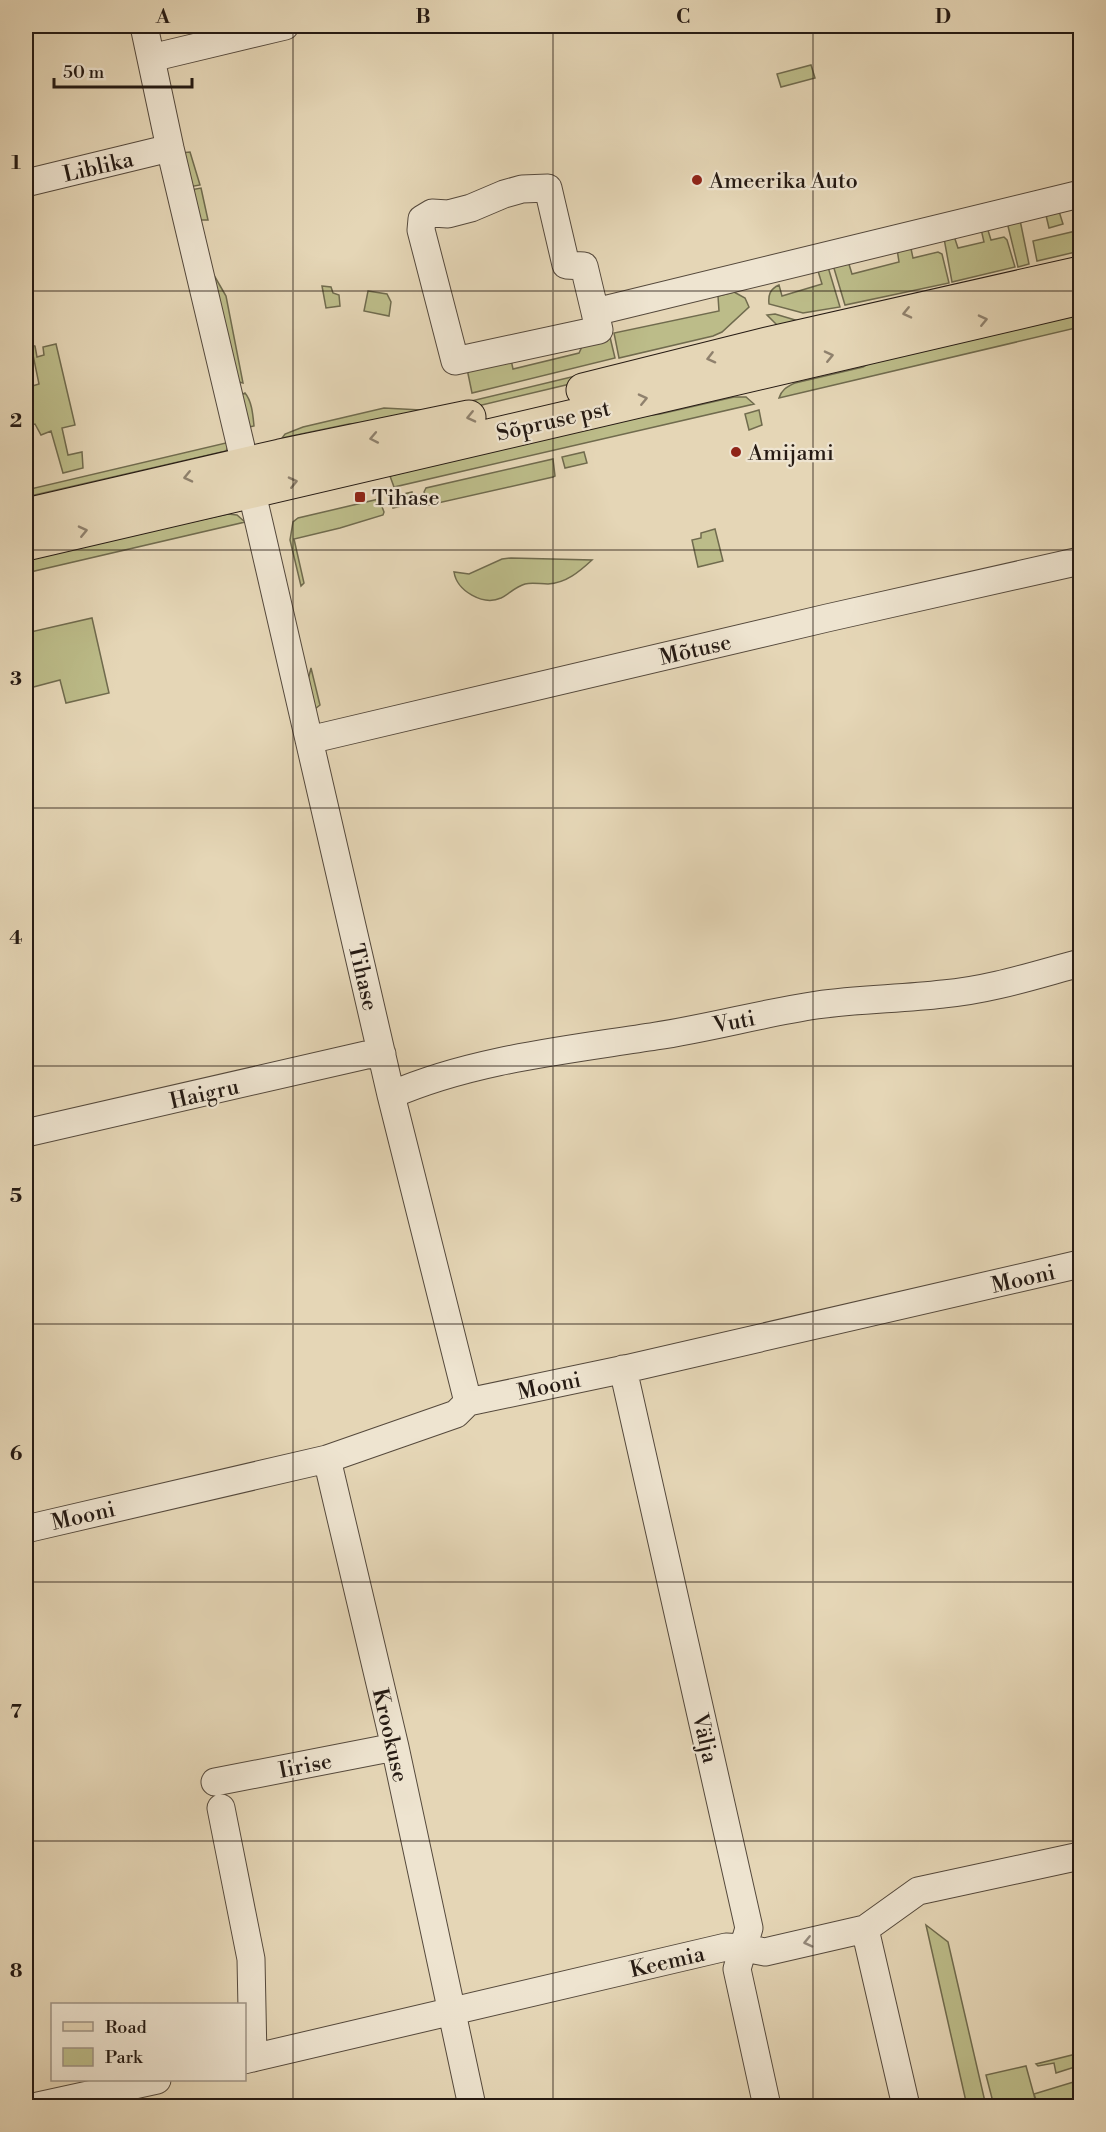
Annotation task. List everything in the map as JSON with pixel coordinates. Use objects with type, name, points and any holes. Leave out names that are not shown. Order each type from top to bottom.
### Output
[{"type":"main road","name":"Sõpruse pst","points":[[26,544],[431,426],[767,344],[1080,273]]},
{"type":"main road","name":"Sõpruse pst","points":[[26,514],[248,478],[1080,298]]},
{"type":"street","name":"Tihase","points":[[144,26],[170,148],[391,1095],[468,1402]]},
{"type":"street","points":[[152,58],[285,26]]},
{"type":"street","name":"Liblika","points":[[26,183],[170,148]]},
{"type":"street","points":[[548,188],[566,265],[584,266],[595,312],[599,330],[455,361],[421,230],[422,219],[432,213],[448,214],[471,208],[522,189],[548,188]]},
{"type":"street","points":[[595,312],[1080,194]]},
{"type":"street","name":"Mõtuse","points":[[309,740],[816,620],[1080,561]]},
{"type":"street","name":"Vuti","points":[[391,1095],[440,1077],[558,1050],[676,1033],[854,1000],[944,994],[993,986],[1080,963]]},
{"type":"street","name":"Haigru","points":[[26,1133],[366,1055],[382,1054]]},
{"type":"street","name":"Mooni","points":[[26,1528],[327,1459],[456,1414],[468,1402],[623,1369],[1080,1264]]},
{"type":"street","name":"Välja","points":[[623,1369],[749,1928],[737,1969],[767,2106]]},
{"type":"street","name":"Krookuse","points":[[327,1459],[395,1747],[472,2106]]},
{"type":"street","name":"Iirise","points":[[249,2059],[251,1959],[218,1795],[395,1747]]},
{"type":"street","name":"Keemia","points":[[249,2059],[726,1947],[765,1952],[865,1929],[918,1891],[1080,1856]]},
{"type":"street","points":[[865,1929],[906,2106]]},
{"type":"street","points":[[38,2106],[148,2081]]},
{"type":"green space","points":[[811,65],[815,78],[781,87],[777,74]]},
{"type":"green space","points":[[190,152],[200,185],[189,187],[181,153]]},
{"type":"green space","points":[[201,188],[208,220],[200,220],[190,190]]},
{"type":"green space","points":[[1058,208],[1063,224],[1049,228],[1045,211]]},
{"type":"green space","points":[[1020,220],[1029,264],[1018,267],[1007,222]]},
{"type":"green space","points":[[987,227],[991,240],[1004,237],[1007,240],[1015,267],[952,282],[943,233],[952,230],[958,248],[984,242],[981,229]]},
{"type":"green space","points":[[1080,230],[1080,251],[1037,261],[1033,241]]},
{"type":"green space","points":[[910,244],[913,258],[938,252],[942,254],[949,283],[845,305],[833,265],[848,261],[852,274],[899,262],[897,249]]},
{"type":"green space","points":[[828,267],[840,307],[803,313],[769,304],[770,293],[779,285],[782,296],[822,284],[818,271]]},
{"type":"green space","points":[[215,277],[226,296],[243,383],[239,382],[235,376],[212,280]]},
{"type":"green space","points":[[322,286],[331,287],[333,293],[339,295],[340,306],[326,308]]},
{"type":"green space","points":[[368,291],[387,294],[391,302],[389,316],[364,311]]},
{"type":"green space","points":[[734,292],[745,298],[749,307],[722,332],[619,358],[614,333],[719,311],[718,296]]},
{"type":"green space","points":[[1080,308],[1080,327],[779,398],[783,390],[795,383],[863,367],[887,353]]},
{"type":"green space","points":[[775,314],[802,322],[777,325],[767,315]]},
{"type":"green space","points":[[609,333],[615,358],[472,393],[466,364],[510,355],[513,369],[579,353],[586,338]]},
{"type":"green space","points":[[26,344],[35,346],[37,357],[44,355],[43,347],[56,344],[75,425],[62,428],[68,455],[82,452],[83,468],[63,473],[51,431],[41,435],[35,424],[26,426],[26,397],[29,396],[26,388],[39,384],[32,350],[26,351]]},
{"type":"green space","points":[[588,373],[570,384],[432,417],[349,424],[282,438],[285,434],[303,427],[384,408],[421,410],[442,408]]},
{"type":"green space","points":[[245,393],[251,404],[254,426],[249,427],[241,395]]},
{"type":"green space","points":[[734,397],[746,397],[754,404],[394,487],[390,476],[585,424],[660,414]]},
{"type":"green space","points":[[759,410],[762,425],[749,430],[745,414]]},
{"type":"green space","points":[[230,442],[226,451],[26,497],[26,490]]},
{"type":"green space","points":[[584,452],[587,463],[565,468],[562,457]]},
{"type":"green space","points":[[553,459],[555,476],[553,477],[429,505],[426,503],[424,492],[426,488]]},
{"type":"green space","points":[[412,492],[414,503],[393,508],[391,497]]},
{"type":"green space","points":[[379,499],[383,515],[294,539],[304,583],[301,586],[290,540],[293,522],[298,518]]},
{"type":"green space","points":[[228,514],[237,515],[245,522],[26,573],[26,558]]},
{"type":"green space","points":[[715,529],[723,561],[698,567],[692,540],[701,538],[701,533]]},
{"type":"green space","points":[[502,559],[592,560],[577,573],[561,582],[525,584],[494,600],[472,595],[465,591],[456,579],[454,572],[469,574]]},
{"type":"green space","points":[[92,618],[109,693],[66,703],[60,680],[26,689],[26,633]]},
{"type":"green space","points":[[311,668],[320,705],[311,712],[306,688]]},
{"type":"green space","points":[[926,1925],[948,1942],[986,2106],[967,2106]]},
{"type":"green space","points":[[1080,2053],[1078,2066],[1056,2073],[1054,2063],[1038,2066],[1036,2064]]},
{"type":"green space","points":[[1026,2066],[1037,2106],[994,2106],[986,2075]]},
{"type":"green space","points":[[1080,2080],[1080,2106],[1038,2106],[1034,2094]]},
{"type":"place","name":"Ameerika Auto","points":[[697,180]]},
{"type":"place","name":"Amijami","points":[[736,452]]},
{"type":"place","name":"Tihase","points":[[360,497]]}]
